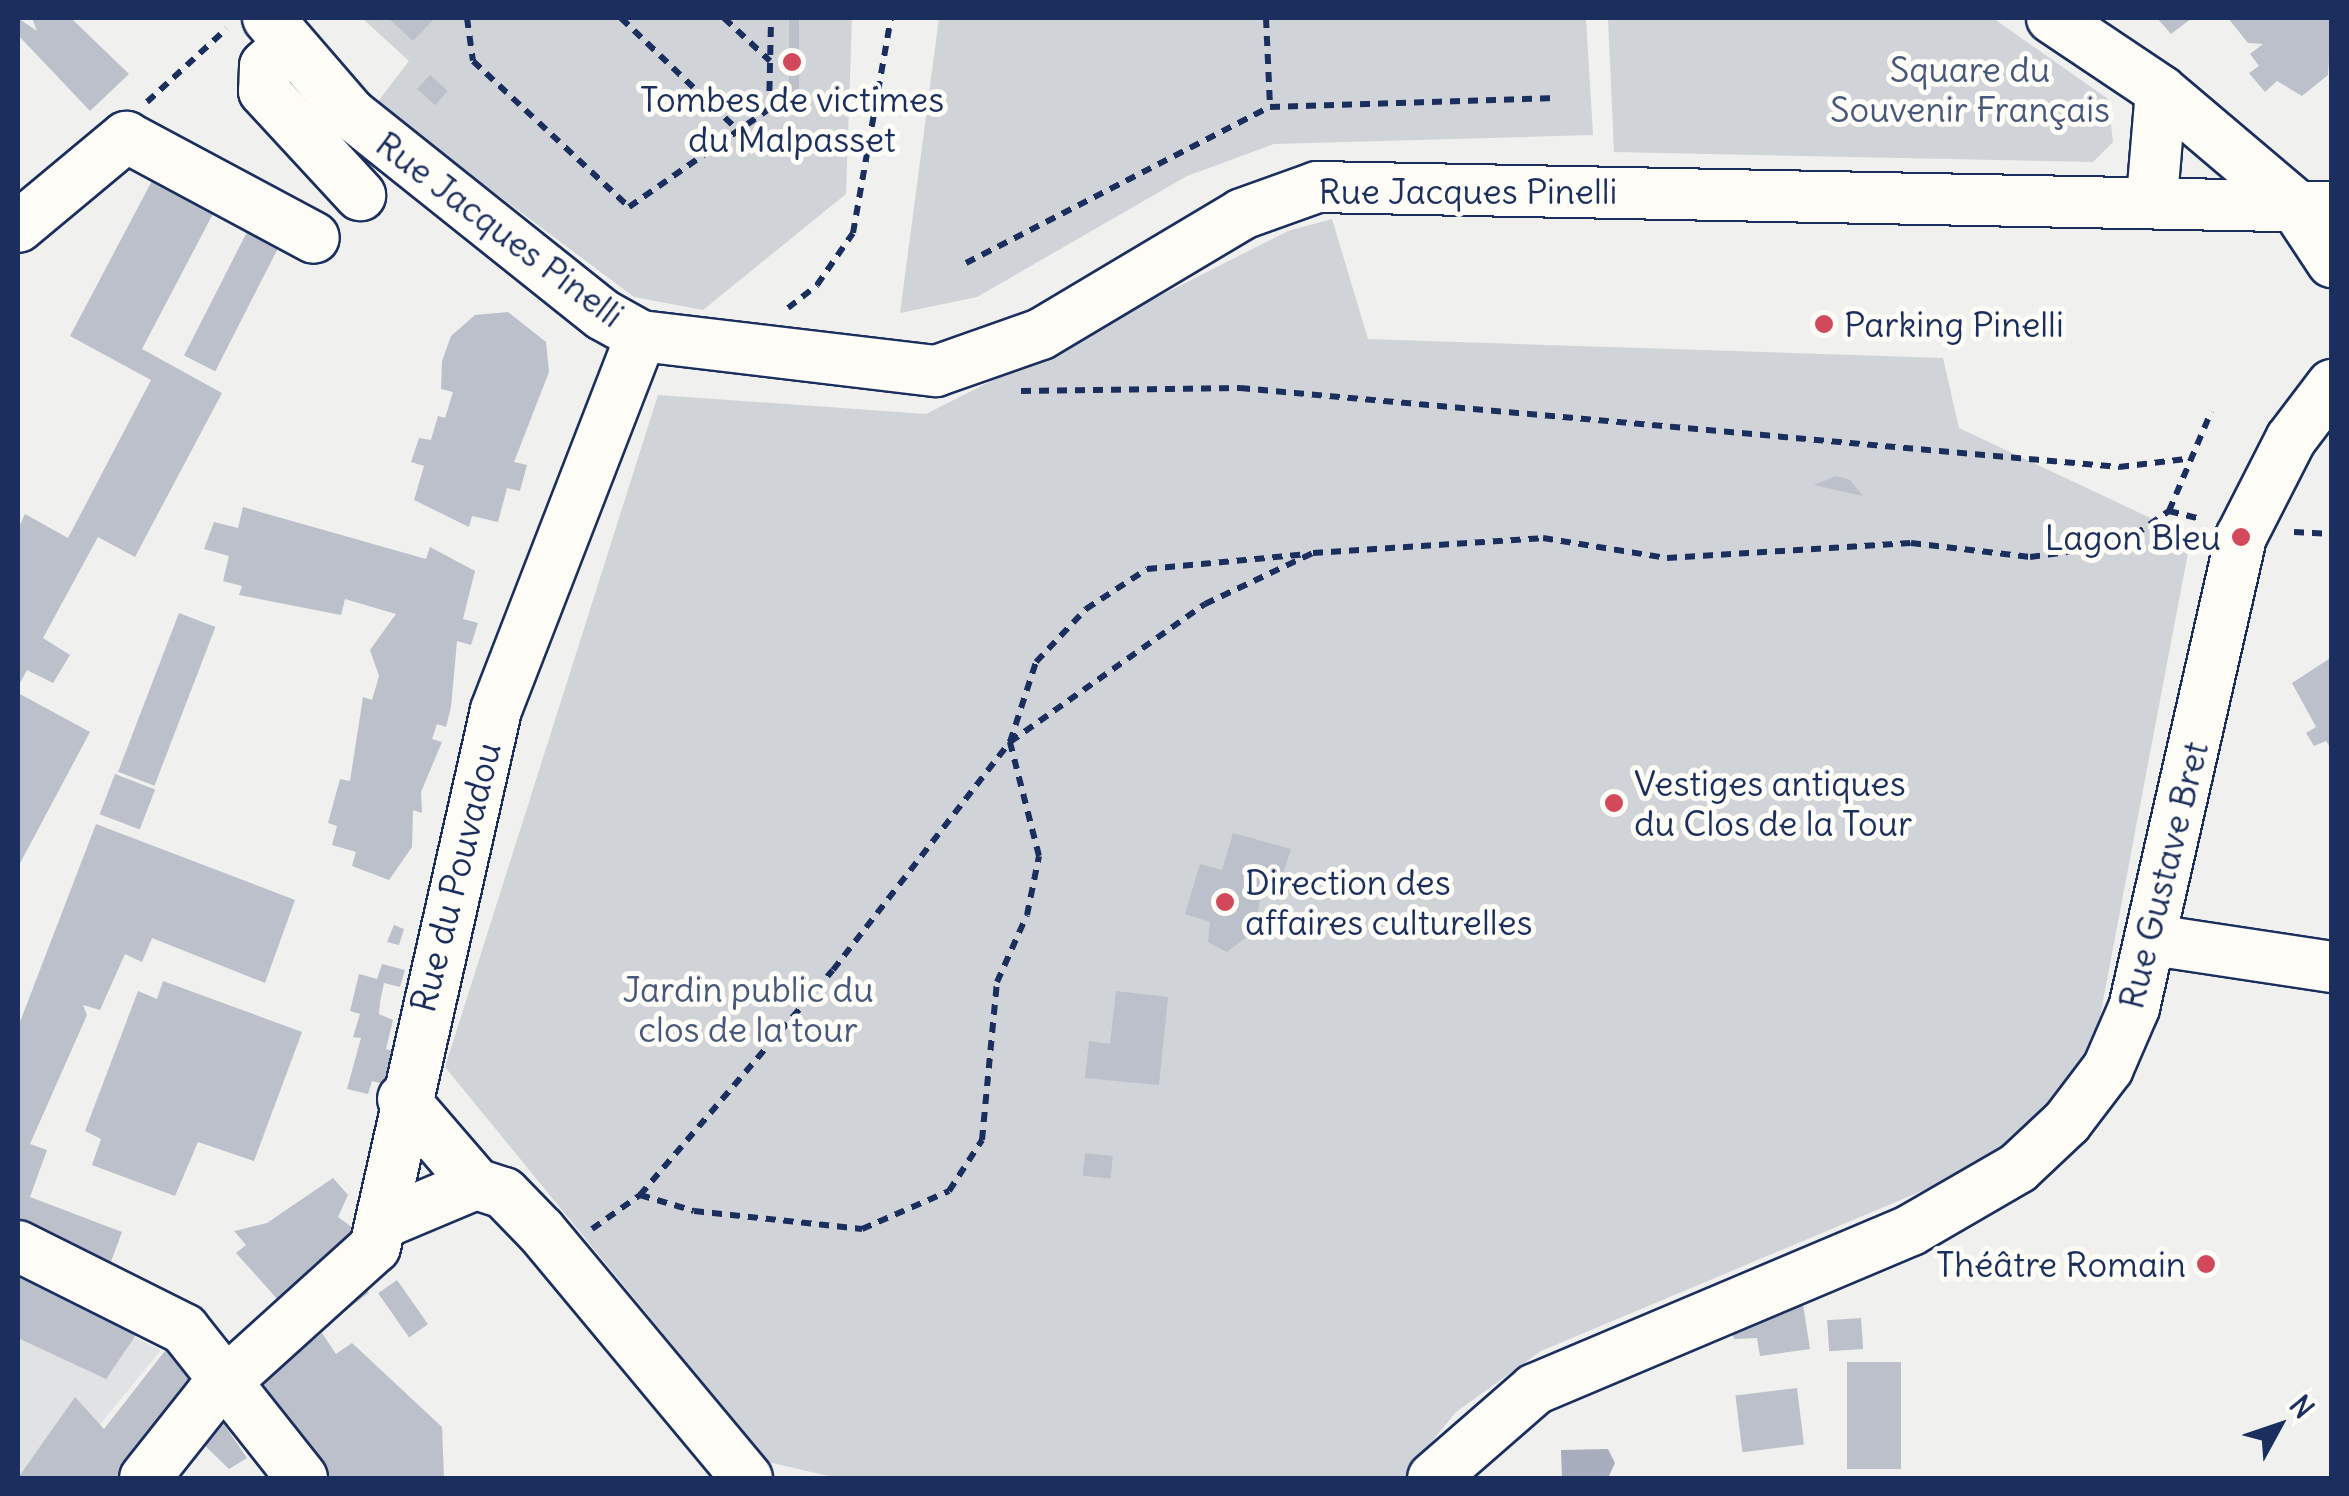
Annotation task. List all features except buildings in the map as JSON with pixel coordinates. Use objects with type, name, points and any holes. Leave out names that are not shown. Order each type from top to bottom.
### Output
[{"type":"street","points":[[2052,18],[2312,205],[2332,262]]},
{"type":"street","name":"Rue Jacques Pinelli","points":[[260,31],[350,114],[602,315],[641,336],[936,371],[1041,334],[1242,214],[1317,187],[2152,198],[2312,205]]},
{"type":"street","points":[[260,31],[264,91],[360,195]]},
{"type":"street","points":[[2152,198],[2160,92]]},
{"type":"street","points":[[18,228],[126,136],[314,238]]},
{"type":"street","points":[[2312,205],[2332,171]]},
{"type":"street","name":"Rue du Pouvadou","points":[[145,1478],[232,1379],[375,1247],[383,1223],[403,1099],[496,710],[641,336]]},
{"type":"street","name":"Rue Gustave Bret","points":[[1433,1478],[1535,1389],[1911,1230],[2018,1168],[2108,1068],[2153,940],[2244,528],[2332,385]]},
{"type":"street","points":[[2153,940],[2332,967]]},
{"type":"street","points":[[403,1099],[476,1184],[504,1193],[550,1242],[747,1478]]},
{"type":"street","points":[[383,1223],[476,1184]]},
{"type":"street","points":[[18,1246],[184,1329],[232,1379],[302,1478]]},
{"type":"path","points":[[466,18],[473,61],[630,207],[770,109],[772,18]]},
{"type":"path","points":[[621,18],[739,130]]},
{"type":"path","points":[[724,18],[770,62]]},
{"type":"path","points":[[759,350],[774,318],[818,285],[853,233],[891,18]]},
{"type":"path","points":[[1266,18],[1270,107]]},
{"type":"path","points":[[159,91],[260,31]]},
{"type":"path","points":[[966,264],[1270,107],[1557,98]]},
{"type":"path","points":[[1013,392],[1240,388],[2119,467],[2186,459]]},
{"type":"path","points":[[640,1195],[694,1211],[862,1228],[950,1191],[982,1140],[997,982],[1028,915],[1039,856],[1010,742],[1036,662],[1086,609],[1147,569],[1313,553],[1544,538],[1666,558],[1893,542],[2030,557],[2120,545],[2169,511],[2186,459],[2211,412]]},
{"type":"path","points":[[2169,511],[2244,528]]},
{"type":"path","points":[[550,1242],[640,1195],[833,970],[1010,742],[1205,604],[1313,553]]},
{"type":"shaded area","points":[[18,1282],[161,1350],[56,1478],[18,1478]]},
{"type":"green space","points":[[362,18],[852,18],[846,194],[703,310],[634,297],[376,104],[409,61]]},
{"type":"green space","points":[[939,18],[1586,18],[1593,135],[1274,144],[1187,176],[977,297],[900,313]]},
{"type":"green space","name":"Square du Souvenir Français","points":[[1608,18],[1993,18],[2108,99],[2113,142],[2093,162],[1614,152]]},
{"type":"green space","name":"Jardin public du clos de la tour","points":[[1332,219],[1368,339],[1943,358],[1959,428],[2191,537],[2092,1059],[1991,1162],[1541,1351],[1456,1412],[1402,1478],[837,1478],[768,1462],[445,1067],[658,395],[926,414],[1288,231]]},
{"type":"water","points":[[1608,1449],[1615,1463],[1608,1478],[1562,1478],[1561,1450]]},
{"type":"place","name":"Tombes de victimes du Malpasset","points":[[792,62]]},
{"type":"place","name":"Parking Pinelli","points":[[1824,324]]},
{"type":"place","name":"Lagon Bleu","points":[[2241,537]]},
{"type":"place","name":"Vestiges antiques du Clos de la Tour","points":[[1614,803]]},
{"type":"place","name":"Direction des affaires culturelles","points":[[1225,902]]},
{"type":"place","name":"Théâtre Romain","points":[[2206,1264]]}]
